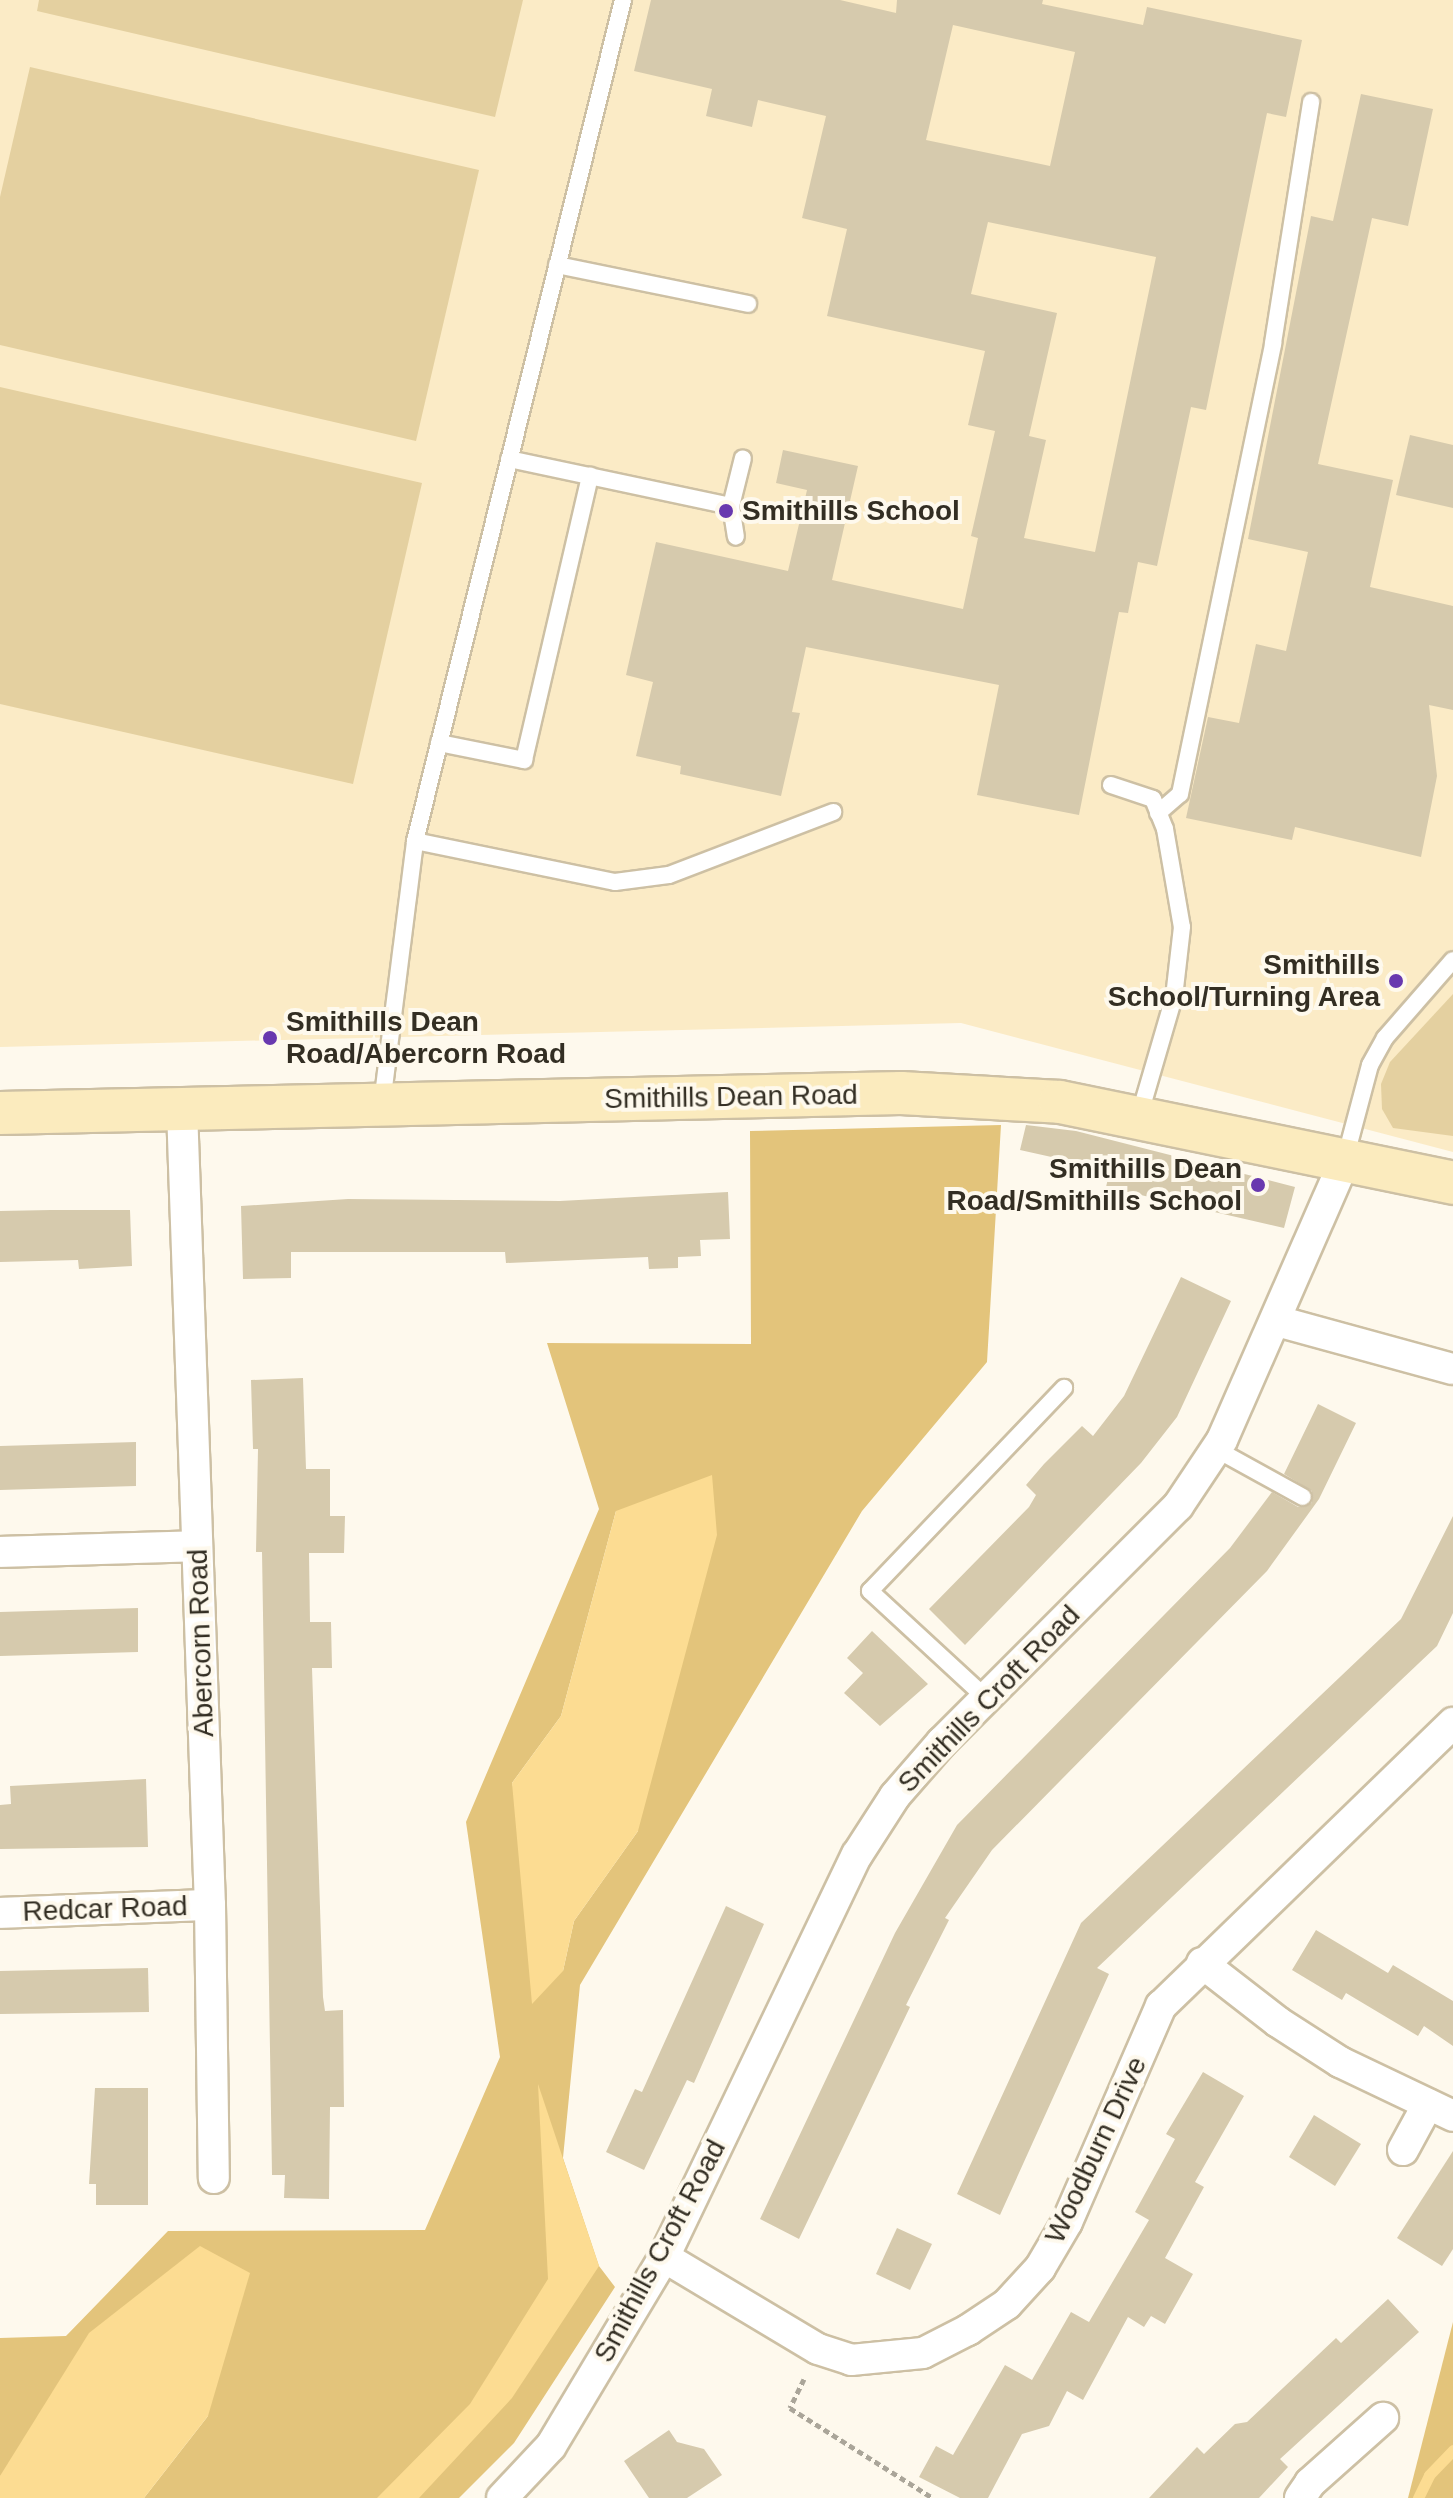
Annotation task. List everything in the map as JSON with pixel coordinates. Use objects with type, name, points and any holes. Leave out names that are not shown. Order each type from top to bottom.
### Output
[{"type":"street","name":"Smithills Dean Road","points":[[0,1113],[901,1093],[1060,1102],[1453,1183]]},
{"type":"street","name":"Abercorn Road","points":[[182,1109],[210,1905],[214,2178]]},
{"type":"street","name":"Smithills Croft Road","points":[[502,2498],[551,2446],[664,2257],[857,1855],[895,1796],[986,1698],[1178,1506],[1216,1449],[1277,1321],[1345,1160]]},
{"type":"street","points":[[1277,1321],[1453,1369]]},
{"type":"street","points":[[0,1552],[197,1546]]},
{"type":"street","name":"Woodburn Drive","points":[[664,2257],[818,2349],[851,2360],[923,2353],[1007,2304],[1040,2268],[1067,2222],[1161,2006],[1453,1723]]},
{"type":"street","name":"Redcar Road","points":[[0,1913],[210,1905]]},
{"type":"street","points":[[1202,1963],[1328,2054],[1440,2110],[1403,2150]]},
{"type":"street","points":[[1300,2498],[1377,2435]]},
{"type":"lane","points":[[381,1105],[415,841],[623,0]]},
{"type":"lane","points":[[1158,813],[1180,794],[1273,343],[1311,102]]},
{"type":"lane","points":[[557,265],[748,304]]},
{"type":"lane","points":[[736,537],[731,506],[743,458]]},
{"type":"lane","points":[[509,459],[731,506]]},
{"type":"lane","points":[[439,743],[524,760],[590,476]]},
{"type":"lane","points":[[1111,785],[1153,799],[1182,927],[1174,997],[1139,1118]]},
{"type":"lane","points":[[415,841],[615,882],[669,875],[833,812]]},
{"type":"lane","points":[[1345,1160],[1378,1052],[1453,960]]},
{"type":"lane","points":[[986,1698],[870,1591],[1064,1388]]},
{"type":"lane","points":[[1216,1449],[1303,1497]]},
{"type":"path","points":[[818,2349],[790,2408],[933,2498]]},
{"type":"shaded area","name":"Smithills School","points":[[0,0],[1453,0],[1453,1152],[961,1023],[0,1047]]},
{"type":"shaded area","points":[[39,0],[523,0],[495,117],[37,11]]},
{"type":"shaded area","points":[[30,67],[479,170],[416,441],[0,345],[0,197]]},
{"type":"shaded area","points":[[0,387],[422,483],[353,784],[0,704]]},
{"type":"shaded area","points":[[1453,994],[1453,1136],[1393,1128],[1382,1109],[1381,1084],[1390,1062]]},
{"type":"shaded area","points":[[1001,1125],[987,1362],[862,1511],[580,1985],[563,2158],[599,2266],[615,2287],[514,2443],[459,2498],[144,2498],[208,2416],[0,2476],[0,2338],[66,2336],[168,2231],[425,2230],[500,2057],[466,1822],[599,1509],[547,1343],[751,1344],[750,1131]],"holes":[[[616,1511],[638,1831],[574,1921],[563,1971],[512,1783],[561,1716]]]},
{"type":"shaded area","points":[[712,1475],[717,1535],[638,1831],[574,1921],[563,1971],[532,2004],[512,1783],[561,1716],[616,1511]]},
{"type":"shaded area","points":[[538,2084],[599,2266],[512,2398],[419,2498],[377,2498],[470,2404],[548,2279]]},
{"type":"shaded area","points":[[200,2246],[250,2273],[208,2416],[144,2498],[0,2498],[0,2476],[89,2333]]},
{"type":"shaded area","points":[[1453,2322],[1453,2498],[1408,2498]]},
{"type":"building","points":[[651,0],[840,0],[896,13],[897,0],[1043,0],[1042,4],[1143,25],[1147,7],[1302,40],[1286,117],[1267,113],[1206,410],[1191,407],[1157,566],[1138,562],[1128,613],[1119,612],[1079,815],[977,795],[999,685],[806,647],[792,712],[800,713],[781,796],[680,774],[681,766],[636,756],[653,682],[626,675],[656,542],[788,571],[807,490],[776,483],[783,450],[858,466],[832,580],[963,609],[978,538],[971,536],[995,431],[968,425],[985,351],[827,316],[847,229],[802,218],[826,116],[758,100],[752,127],[706,116],[712,89],[634,71]],"holes":[[[953,25],[1075,52],[1050,166],[926,140]],[[988,222],[1156,257],[1095,552],[1024,538],[1046,440],[1029,436],[1057,313],[971,294]]]},
{"type":"building","points":[[1361,94],[1433,109],[1408,226],[1372,218],[1318,464],[1393,480],[1370,587],[1453,606],[1453,710],[1429,705],[1437,776],[1421,857],[1295,827],[1292,840],[1186,818],[1208,717],[1239,723],[1256,644],[1286,651],[1308,552],[1248,539],[1311,216],[1333,221]]},
{"type":"building","points":[[1410,435],[1453,445],[1453,508],[1396,495]]},
{"type":"building","points":[[1026,1125],[1076,1131],[1295,1187],[1284,1228],[1106,1187],[1110,1170],[1020,1150]]},
{"type":"building","points":[[728,1192],[730,1239],[700,1240],[701,1256],[678,1257],[678,1268],[649,1269],[648,1257],[506,1263],[505,1252],[291,1252],[291,1278],[243,1279],[241,1206],[348,1199],[560,1201]]},
{"type":"building","points":[[130,1210],[132,1266],[79,1269],[78,1260],[0,1262],[0,1211]]},
{"type":"building","points":[[1181,1277],[1231,1301],[1177,1417],[1141,1463],[965,1645],[929,1609],[1029,1507],[1036,1495],[1026,1485],[1044,1464],[1082,1426],[1093,1436],[1124,1396]]},
{"type":"building","points":[[303,1378],[306,1469],[330,1469],[330,1516],[345,1516],[344,1553],[309,1553],[310,1622],[331,1622],[332,1668],[312,1668],[323,1997],[325,2011],[343,2010],[344,2107],[330,2107],[329,2199],[284,2198],[285,2175],[272,2175],[262,1552],[256,1552],[258,1449],[253,1449],[251,1380]]},
{"type":"building","points":[[1318,1404],[1356,1423],[1319,1499],[1267,1571],[992,1850],[945,1918],[949,1920],[906,2005],[910,2007],[799,2239],[760,2219],[895,1933],[957,1825],[1230,1548],[1272,1492],[1298,1507],[1312,1503],[1312,1491],[1284,1474]]},
{"type":"building","points":[[136,1442],[136,1486],[0,1490],[0,1446]]},
{"type":"building","points":[[1453,1516],[1453,1613],[1437,1646],[1097,1968],[1109,1974],[1000,2215],[957,2194],[1081,1923],[1401,1619]]},
{"type":"building","points":[[138,1608],[138,1652],[0,1656],[0,1612]]},
{"type":"building","points":[[872,1631],[928,1684],[880,1726],[844,1693],[863,1673],[847,1658]]},
{"type":"building","points":[[146,1779],[148,1847],[0,1849],[0,1805],[11,1804],[10,1786]]},
{"type":"building","points":[[726,1906],[764,1924],[694,2083],[687,2080],[644,2170],[606,2152],[635,2089],[642,2092]]},
{"type":"building","points":[[1316,1930],[1388,1973],[1393,1965],[1453,2001],[1453,2046],[1424,2026],[1418,2036],[1346,1993],[1342,2000],[1292,1970]]},
{"type":"building","points":[[148,1968],[149,2012],[0,2014],[0,1971]]},
{"type":"building","points":[[1203,2072],[1244,2096],[1195,2182],[1204,2187],[1165,2258],[1193,2274],[1165,2324],[1151,2316],[1144,2327],[1128,2317],[1083,2400],[1067,2391],[1049,2426],[1022,2434],[988,2498],[960,2498],[919,2477],[936,2446],[953,2455],[1005,2365],[1032,2380],[1071,2312],[1089,2322],[1149,2220],[1135,2212],[1175,2139],[1166,2134]]},
{"type":"building","points":[[95,2088],[148,2088],[148,2205],[96,2205],[96,2184],[89,2184]]},
{"type":"building","points":[[1314,2115],[1361,2144],[1335,2186],[1289,2157]]},
{"type":"building","points":[[1453,2151],[1453,2249],[1442,2266],[1397,2238]]},
{"type":"building","points":[[897,2228],[932,2244],[910,2290],[876,2274]]},
{"type":"building","points":[[1388,2299],[1419,2332],[1280,2459],[1288,2467],[1259,2498],[1149,2498],[1197,2447],[1204,2454],[1235,2424],[1247,2422],[1336,2338],[1341,2343]]},
{"type":"building","points":[[669,2430],[677,2442],[704,2449],[722,2475],[687,2498],[649,2498],[624,2461]]},
{"type":"waterway","points":[[1418,2498],[1429,2475],[1453,2450]]},
{"type":"place","name":"Smithills School","points":[[726,511]]},
{"type":"place","name":"Smithills School/Turning Area","points":[[1396,981]]},
{"type":"place","name":"Smithills Dean Road/Abercorn Road","points":[[270,1038]]},
{"type":"place","name":"Smithills Dean Road/Smithills School","points":[[1258,1185]]}]
